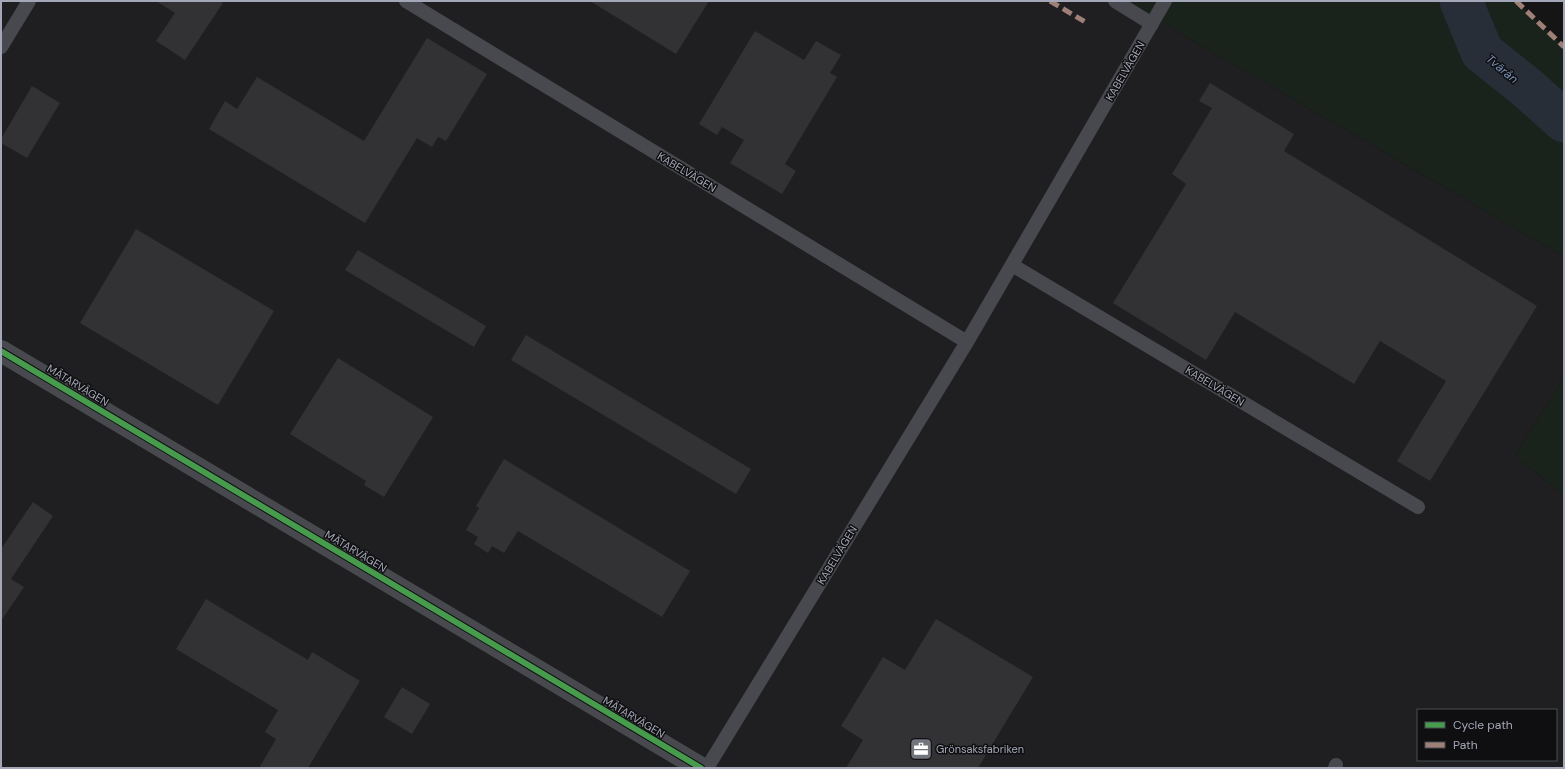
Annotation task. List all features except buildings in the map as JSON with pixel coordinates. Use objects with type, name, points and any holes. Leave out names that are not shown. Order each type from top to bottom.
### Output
[{"type":"street","name":"MÄTARVÄGEN","points":[[1,351],[701,768]]},
{"type":"lane","points":[[1,47],[29,1]]},
{"type":"lane","name":"KABELVÄGEN","points":[[406,1],[967,342]]},
{"type":"lane","points":[[1115,1],[1152,24]]},
{"type":"lane","name":"KABELVÄGEN","points":[[707,768],[967,342],[1165,1]]},
{"type":"lane","name":"KABELVÄGEN","points":[[1012,265],[1418,507]]},
{"type":"shaded area","points":[[1,1],[1125,1],[1564,257],[1564,377],[1515,456],[1564,495],[1564,768],[1,768]]},
{"type":"shaded area","points":[[1125,1],[1516,1],[1564,47],[1564,257]]},
{"type":"shaded area","points":[[1564,377],[1564,495],[1515,456]]},
{"type":"waterway","name":"Tvärån","points":[[1461,1],[1482,52],[1526,87],[1564,121]]},
{"type":"marked path","points":[[1050,1],[1087,23]]},
{"type":"marked path","points":[[1516,1],[1564,47]]},
{"type":"cycle path","points":[[1,351],[701,768]]},
{"type":"place","name":"Grönsaksfabriken","points":[[921,749]]}]
